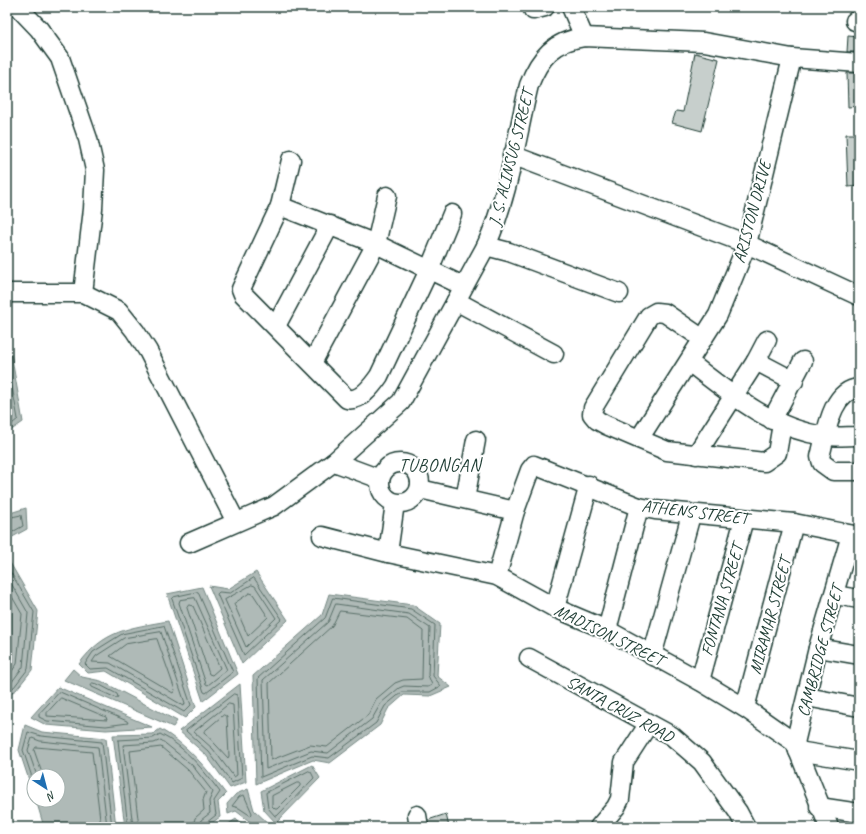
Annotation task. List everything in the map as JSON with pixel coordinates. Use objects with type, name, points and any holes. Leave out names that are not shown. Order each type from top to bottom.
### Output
[{"type":"street","points":[[18,7],[39,29],[60,58],[88,139],[95,170],[93,208],[83,293]]},
{"type":"street","points":[[571,7],[584,37]]},
{"type":"street","name":"J. S. ALINSUG STREET","points":[[190,543],[274,506],[334,462],[401,402],[486,246],[497,222],[506,192],[512,155],[529,85],[534,72],[549,52],[558,45],[570,39],[584,37],[704,42],[792,58],[859,63]]},
{"type":"street","name":"ARISTON DRIVE","points":[[639,439],[718,315],[747,244],[792,58]]},
{"type":"street","points":[[512,155],[747,244],[859,296]]},
{"type":"street","points":[[291,160],[280,206],[242,285],[242,289],[244,294],[346,399],[353,401],[358,399],[379,376],[429,270],[452,214]]},
{"type":"street","points":[[312,363],[376,244],[387,196]]},
{"type":"street","points":[[280,206],[376,244],[429,270],[460,294],[554,354]]},
{"type":"street","points":[[276,326],[330,225]]},
{"type":"street","points":[[486,246],[509,252],[619,293]]},
{"type":"street","points":[[7,293],[83,293],[119,311],[135,331],[148,351],[236,522]]},
{"type":"street","points":[[703,339],[665,313],[659,311],[649,316],[593,408],[592,414],[597,420],[667,451],[764,462],[777,453],[777,422],[803,361]]},
{"type":"street","points":[[696,455],[756,361],[767,340]]},
{"type":"street","points":[[756,361],[794,381]]},
{"type":"street","points":[[689,362],[734,396],[777,422],[826,436],[859,436]]},
{"type":"street","points":[[859,388],[848,390],[840,396],[836,404],[820,457],[822,463],[833,471],[859,472]]},
{"type":"street","points":[[465,499],[476,440]]},
{"type":"street","points":[[334,462],[380,479]]},
{"type":"street","points":[[394,463],[405,463],[415,469],[420,478],[420,489],[414,498],[405,503],[395,504],[386,498],[380,489],[380,479],[385,469],[394,463]]},
{"type":"street","name":"ATHENS STREET","points":[[515,511],[531,466],[537,465],[589,485],[639,507],[691,515],[794,523],[855,536]]},
{"type":"street","points":[[554,608],[589,485]]},
{"type":"street","points":[[420,489],[515,511],[497,576]]},
{"type":"street","points":[[388,553],[395,504]]},
{"type":"street","points":[[607,630],[639,507]]},
{"type":"street","points":[[652,656],[691,515]]},
{"type":"street","name":"FONTANA STREET","points":[[700,681],[744,519]]},
{"type":"street","name":"MIRAMAR STREET","points":[[745,708],[794,523]]},
{"type":"street","name":"MADISON STREET","points":[[322,536],[388,553],[497,576],[554,608],[607,630],[700,681],[745,708],[796,747]]},
{"type":"street","name":"CAMBRIDGE STREET","points":[[796,747],[818,648],[834,595],[855,536]]},
{"type":"street","points":[[834,595],[859,599]]},
{"type":"street","points":[[818,648],[859,655]]},
{"type":"street","name":"SANTA CRUZ ROAD","points":[[529,658],[672,736],[702,762],[738,812],[746,827]]},
{"type":"street","points":[[807,697],[859,707]]},
{"type":"street","points":[[599,827],[616,807],[620,799],[624,762],[648,724]]},
{"type":"street","points":[[796,747],[859,761]]},
{"type":"street","points":[[796,747],[819,807],[829,827]]},
{"type":"street","points":[[819,807],[859,813]]},
{"type":"water","points":[[11,353],[23,422],[7,433],[7,356]]},
{"type":"water","points":[[26,508],[27,529],[7,540],[7,514]]},
{"type":"water","points":[[7,552],[9,561],[38,611],[32,670],[16,690],[7,695]]},
{"type":"water","points":[[256,572],[288,620],[242,664],[209,586],[228,589]]},
{"type":"water","points":[[202,587],[238,674],[203,701],[167,594]]},
{"type":"water","points":[[329,594],[413,605],[440,624],[437,676],[451,687],[430,696],[404,695],[388,709],[380,725],[330,763],[313,760],[256,784],[253,676],[322,615]]},
{"type":"water","points":[[168,621],[196,707],[185,718],[106,671],[88,673],[79,664],[98,644],[118,632]]},
{"type":"water","points":[[73,669],[82,677],[101,681],[177,721],[173,727],[64,680]]},
{"type":"water","points":[[240,684],[246,782],[230,788],[206,755],[179,731]]},
{"type":"water","points":[[58,687],[152,727],[106,730],[46,725],[31,717]]},
{"type":"water","points":[[25,725],[42,732],[106,738],[116,827],[44,827],[38,808],[66,808],[66,768],[26,768],[26,771],[19,750]]},
{"type":"water","points":[[160,729],[188,750],[226,794],[218,802],[220,817],[206,827],[125,827],[113,735],[153,734]]},
{"type":"water","points":[[312,765],[320,778],[276,823],[264,810],[261,791]]},
{"type":"water","points":[[248,789],[254,810],[272,827],[257,827],[236,811],[228,814],[227,804],[236,794]]},
{"type":"water","points":[[236,819],[247,827],[224,827]]},
{"type":"building","points":[[848,36],[859,37],[859,52],[847,52]]},
{"type":"building","points":[[695,53],[719,59],[702,131],[672,123],[676,111],[683,112]]},
{"type":"building","points":[[847,73],[859,73],[859,106],[848,107]]},
{"type":"building","points":[[846,134],[859,134],[859,186],[848,187]]},
{"type":"building","points":[[446,814],[449,827],[429,827],[428,820]]},
{"type":"district","name":"TUBONGAN","points":[[440,465]]}]
